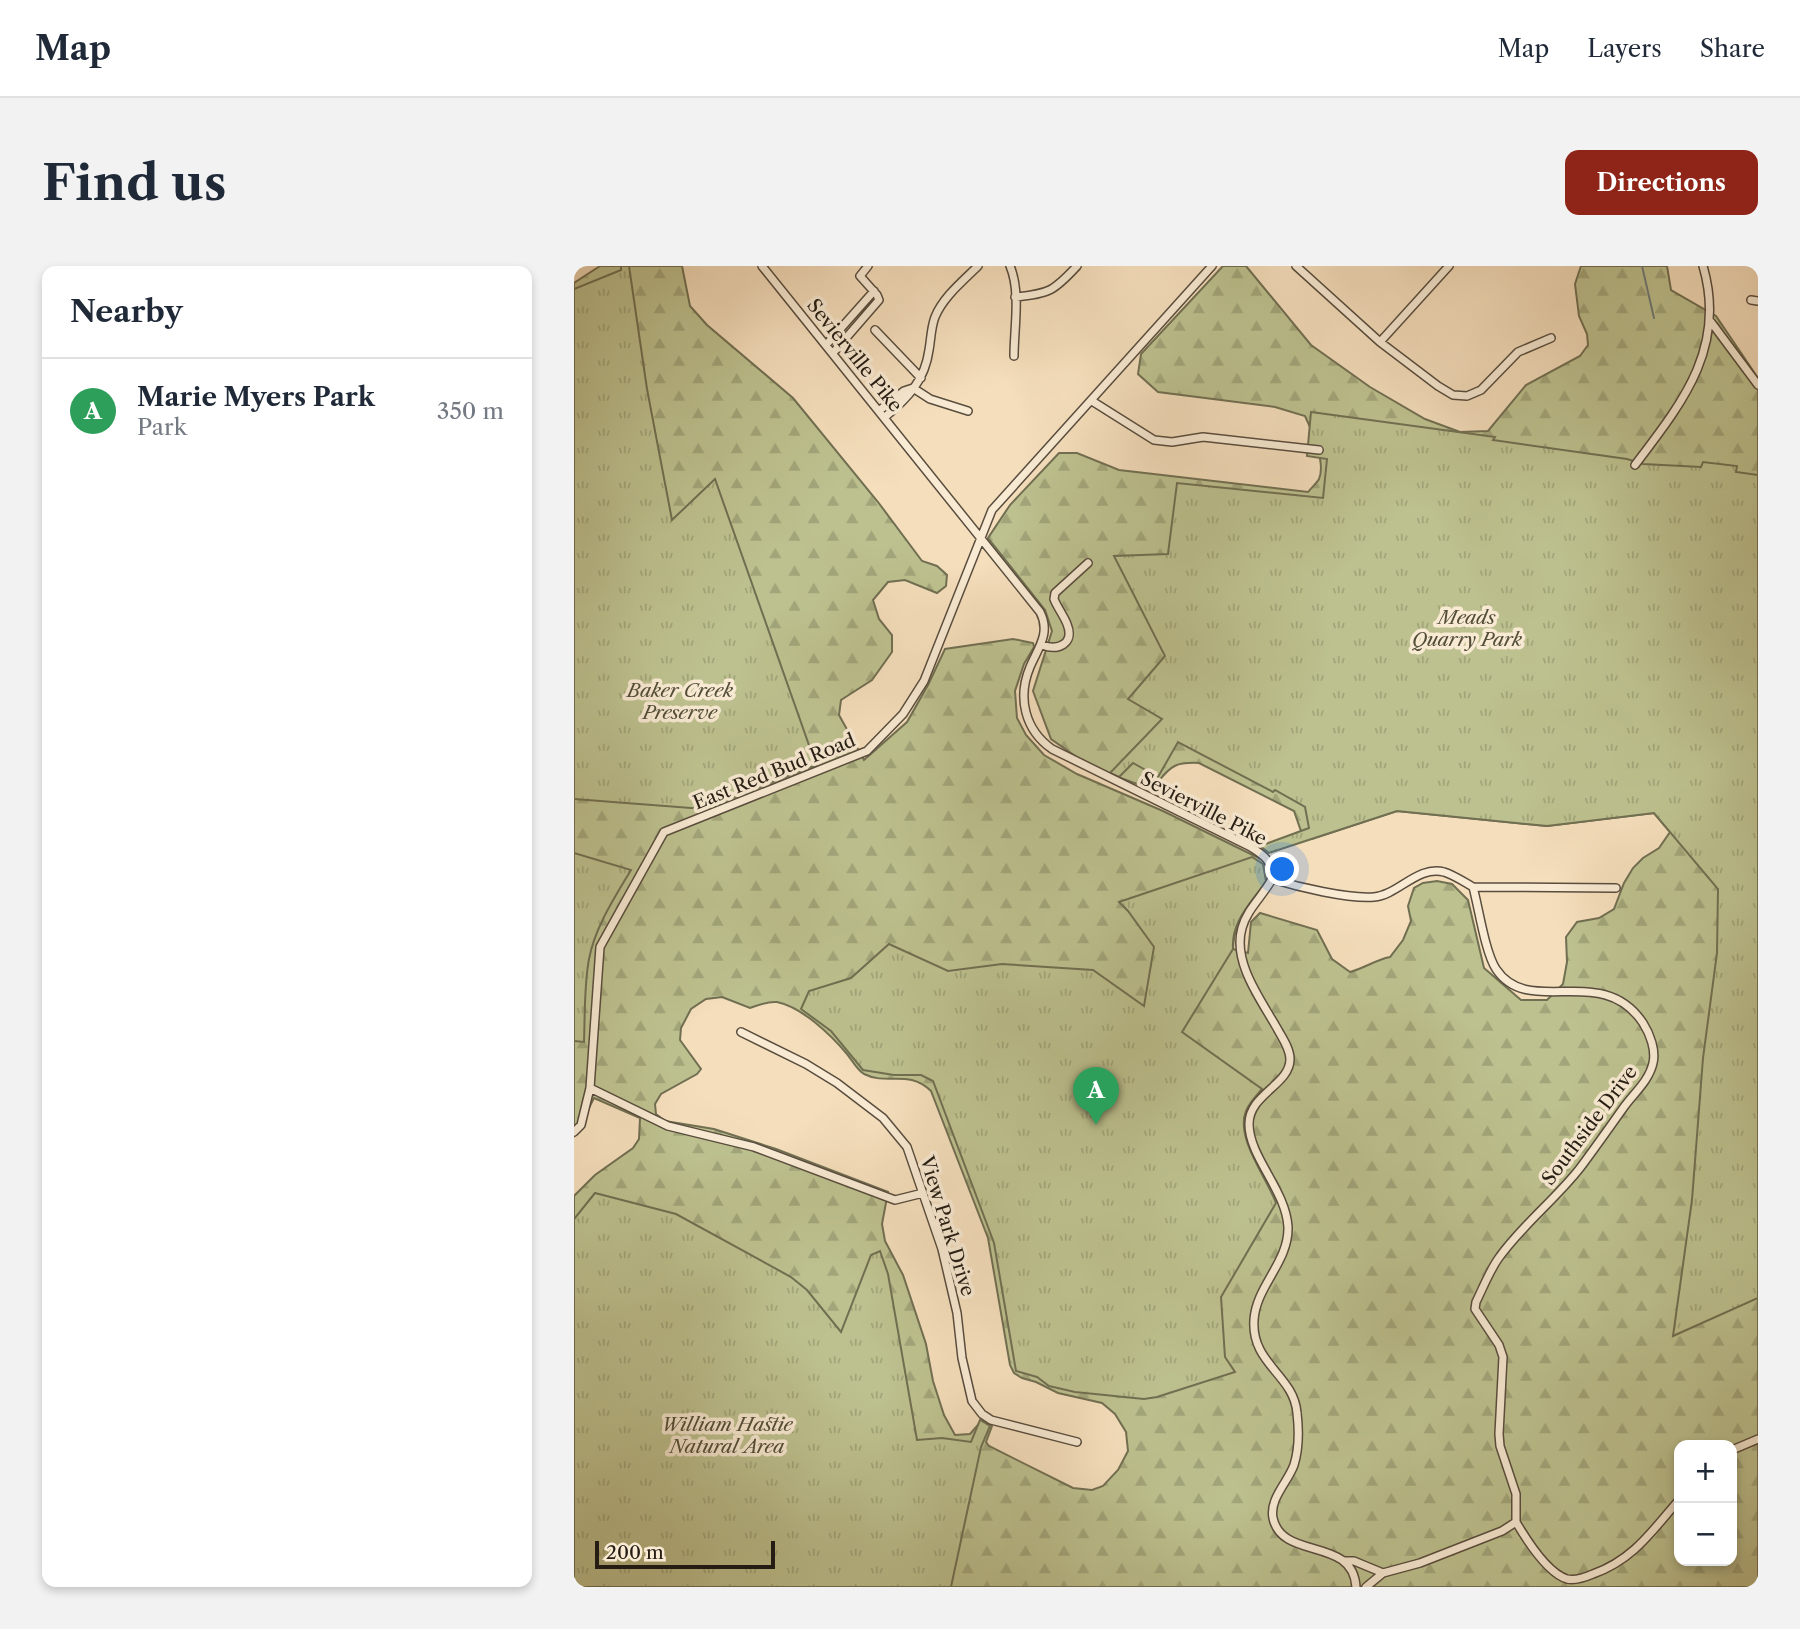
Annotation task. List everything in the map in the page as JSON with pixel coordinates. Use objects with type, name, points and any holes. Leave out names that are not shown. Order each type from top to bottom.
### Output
[{"type":"street","name":"Sevierville Pike","points":[[762,266],[1040,612],[1045,623],[1042,645],[1029,669],[1024,695],[1027,718],[1040,739],[1073,760],[1259,852],[1270,862],[1272,879]]},
{"type":"street","points":[[833,353],[879,300],[860,276],[868,266]]},
{"type":"street","points":[[882,413],[921,378],[936,314],[978,266]]},
{"type":"street","points":[[1010,266],[1014,276],[1015,297],[1014,356]]},
{"type":"street","points":[[1015,297],[1051,291],[1077,266]]},
{"type":"street","name":"East Red Bud Road","points":[[574,1132],[581,1125],[590,1088],[600,947],[664,832],[867,751],[903,714],[924,681],[986,520],[997,503],[1212,266]]},
{"type":"street","points":[[1296,266],[1380,342],[1446,392],[1467,397],[1481,390],[1517,352],[1551,338]]},
{"type":"street","points":[[1380,342],[1449,266]]},
{"type":"street","points":[[1635,465],[1673,415],[1698,372],[1708,343],[1708,283],[1703,266]]},
{"type":"street","points":[[827,345],[874,291]]},
{"type":"street","points":[[1710,322],[1758,385]]},
{"type":"street","points":[[875,330],[921,378]]},
{"type":"street","points":[[913,388],[930,399],[968,411]]},
{"type":"street","points":[[1092,401],[1154,440],[1172,442],[1203,437],[1319,450]]},
{"type":"street","points":[[1042,645],[1052,649],[1060,648],[1066,642],[1069,634],[1067,624],[1054,599],[1055,593],[1088,563]]},
{"type":"street","points":[[1383,1573],[1292,1540],[1279,1530],[1273,1518],[1276,1498],[1290,1475],[1295,1460],[1297,1414],[1292,1392],[1260,1353],[1254,1320],[1258,1301],[1283,1252],[1288,1226],[1282,1202],[1252,1138],[1249,1121],[1257,1102],[1286,1073],[1290,1059],[1286,1044],[1246,969],[1240,947],[1245,921],[1272,879],[1362,897],[1383,896],[1414,878],[1433,872],[1444,872],[1473,887],[1616,888]]},
{"type":"street","name":"Southside Drive","points":[[1473,887],[1494,967],[1502,977],[1524,991],[1594,992],[1626,1004],[1649,1034],[1654,1054],[1653,1064],[1643,1083],[1580,1168],[1496,1262],[1476,1302],[1475,1309],[1499,1345],[1503,1357],[1499,1434],[1500,1446],[1516,1494],[1516,1522]]},
{"type":"street","name":"View Park Drive","points":[[741,1032],[806,1063],[883,1118],[896,1131],[906,1147],[942,1249],[957,1313],[962,1358],[972,1401],[982,1414],[991,1420],[1077,1442]]},
{"type":"street","points":[[590,1088],[668,1126],[754,1147],[895,1200],[923,1193]]},
{"type":"street","points":[[1737,1448],[1758,1439]]},
{"type":"street","points":[[1366,1587],[1383,1573],[1420,1563],[1503,1531],[1516,1522],[1546,1564],[1567,1579],[1581,1578],[1611,1568],[1629,1556],[1676,1503]]},
{"type":"street","points":[[1345,1561],[1353,1573],[1356,1587]]},
{"type":"green space","points":[[600,266],[682,266],[690,306],[707,325],[793,398],[878,502],[922,561],[937,566],[947,575],[946,586],[937,593],[905,580],[888,582],[873,600],[879,619],[892,635],[892,652],[872,680],[841,700],[839,715],[864,760],[907,722],[945,649],[1013,639],[1033,643],[1034,647],[1024,664],[1015,691],[1017,718],[1026,735],[1044,755],[1077,774],[1163,811],[1263,860],[1269,874],[1241,918],[1233,949],[1248,953],[1251,922],[1260,913],[1317,930],[1332,959],[1350,972],[1390,957],[1403,940],[1411,921],[1408,906],[1414,888],[1423,883],[1437,881],[1452,884],[1468,900],[1484,968],[1521,1000],[1547,1000],[1563,984],[1567,962],[1566,937],[1577,922],[1599,918],[1614,909],[1633,868],[1659,848],[1670,832],[1654,813],[1547,826],[1397,811],[1312,839],[1301,831],[1294,811],[1199,763],[1180,764],[1171,768],[1158,782],[1137,784],[1091,767],[1051,739],[1033,691],[1052,631],[1045,610],[988,538],[1010,505],[1059,453],[1077,453],[1119,470],[1308,492],[1315,484],[1319,479],[1321,465],[1305,416],[1275,407],[1158,392],[1138,374],[1141,354],[1223,266],[1246,266],[1311,345],[1370,387],[1425,419],[1460,432],[1488,431],[1526,385],[1580,356],[1588,345],[1587,334],[1579,316],[1575,284],[1581,266],[1667,266],[1671,290],[1716,316],[1758,378],[1758,1587],[574,1587],[574,1196],[595,1175],[633,1148],[639,1139],[640,1118],[594,1098],[574,1137],[574,283]],"holes":[[[722,997],[750,1008],[770,1002],[787,1005],[824,1031],[864,1074],[881,1079],[914,1081],[931,1091],[988,1238],[1010,1365],[1014,1373],[1058,1393],[1102,1403],[1115,1414],[1126,1432],[1128,1451],[1118,1470],[1103,1486],[1092,1490],[1073,1488],[989,1446],[986,1442],[992,1426],[983,1419],[970,1434],[955,1435],[944,1415],[933,1381],[926,1344],[903,1275],[885,1241],[882,1224],[888,1192],[776,1149],[714,1129],[665,1121],[656,1114],[655,1104],[661,1094],[697,1074],[701,1069],[680,1040],[681,1028],[691,1009],[706,999]]]},
{"type":"green space","name":"Baker Creek Preserve","points":[[621,266],[629,266],[647,389],[672,520],[715,479],[816,765],[704,809],[574,799],[574,289],[621,270]]},
{"type":"green space","name":"Meads Quarry Park","points":[[1311,412],[1495,437],[1493,440],[1627,459],[1643,464],[1701,467],[1703,462],[1737,466],[1736,472],[1758,475],[1758,1298],[1673,1336],[1692,1200],[1703,1058],[1717,953],[1718,889],[1654,813],[1547,826],[1397,811],[1269,853],[1260,846],[1309,828],[1305,807],[1275,790],[1273,792],[1178,742],[1158,777],[1133,763],[1119,777],[1110,773],[1162,719],[1128,699],[1165,656],[1114,556],[1168,554],[1177,483],[1323,498],[1327,459],[1307,456]]},
{"type":"green space","points":[[574,853],[631,870],[606,913],[592,947],[586,980],[584,1042],[574,1041]]},
{"type":"green space","points":[[1252,857],[1263,864],[1266,881],[1235,929],[1233,949],[1182,1032],[1262,1089],[1246,1111],[1245,1133],[1248,1145],[1276,1203],[1221,1297],[1225,1357],[1235,1372],[1144,1399],[1075,1392],[1049,1386],[1037,1377],[1016,1371],[994,1243],[933,1081],[921,1075],[894,1075],[863,1070],[831,1031],[801,1009],[809,991],[851,978],[889,944],[948,971],[1002,964],[1093,970],[1144,1006],[1154,947],[1119,902]]},
{"type":"green space","name":"William Hastie Natural Area","points":[[595,1193],[676,1214],[791,1277],[807,1290],[841,1332],[871,1255],[880,1251],[888,1274],[917,1440],[942,1438],[971,1442],[980,1420],[990,1426],[981,1447],[951,1587],[574,1587],[574,1219]]},
{"type":"waterway","points":[[1642,266],[1654,318]]},
{"type":"place","name":"Marie Myers Park","points":[[1096,1125]]}]
